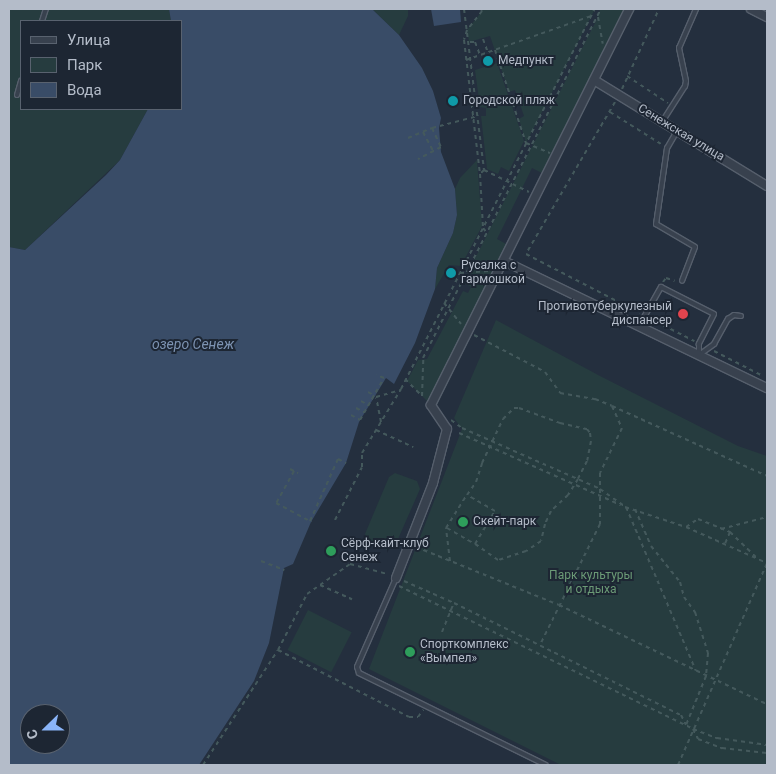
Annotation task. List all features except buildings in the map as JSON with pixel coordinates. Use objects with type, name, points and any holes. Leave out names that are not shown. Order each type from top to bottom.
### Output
[{"type":"street","points":[[395,581],[433,483],[447,429],[431,405],[629,9]]},
{"type":"street","points":[[751,9],[767,17]]},
{"type":"street","name":"Сенежская улица","points":[[594,80],[767,186]]},
{"type":"street","points":[[504,261],[767,388]]},
{"type":"lane","points":[[662,122],[686,81],[679,48],[696,9]]},
{"type":"lane","points":[[17,95],[20,84]]},
{"type":"lane","points":[[678,131],[667,148],[656,224],[695,247],[682,281]]},
{"type":"lane","points":[[639,326],[661,287],[714,314],[699,344],[699,355]]},
{"type":"lane","points":[[699,355],[714,344],[728,319],[734,315],[741,316]]},
{"type":"lane","points":[[395,581],[357,669],[362,675],[546,765]]},
{"type":"path","points":[[464,9],[484,170]]},
{"type":"path","points":[[481,9],[482,11],[467,30],[464,40],[480,174],[483,228],[487,234]]},
{"type":"path","points":[[335,520],[362,467],[362,453],[400,390],[595,9]]},
{"type":"path","points":[[405,379],[422,396],[423,358],[601,9]]},
{"type":"path","points":[[526,254],[610,112],[659,9]]},
{"type":"path","points":[[466,60],[591,16]]},
{"type":"path","points":[[598,17],[605,58]]},
{"type":"path","points":[[483,39],[488,53]]},
{"type":"path","points":[[469,42],[475,42],[480,55]]},
{"type":"path","points":[[495,50],[526,143]]},
{"type":"path","points":[[627,76],[672,106]]},
{"type":"path","points":[[610,112],[667,148]]},
{"type":"path","points":[[408,138],[432,128],[478,116]]},
{"type":"path","points":[[418,159],[441,148],[432,128]]},
{"type":"path","points":[[423,132],[433,151]]},
{"type":"path","points":[[526,143],[556,156]]},
{"type":"path","points":[[480,174],[484,170]]},
{"type":"path","points":[[484,170],[536,196]]},
{"type":"path","points":[[460,273],[468,271],[498,271]]},
{"type":"path","points":[[661,287],[666,278],[677,282],[682,281]]},
{"type":"path","points":[[444,303],[468,332],[544,372],[560,393],[596,400],[612,406],[767,476]]},
{"type":"path","points":[[351,415],[360,420],[384,378],[378,375]]},
{"type":"path","points":[[366,396],[370,389]]},
{"type":"path","points":[[368,392],[375,396],[400,390]]},
{"type":"path","points":[[375,396],[381,422]]},
{"type":"path","points":[[361,401],[368,404]]},
{"type":"path","points":[[540,645],[600,524],[600,473],[622,428],[612,406]]},
{"type":"path","points":[[356,408],[364,412]]},
{"type":"path","points":[[446,528],[475,544],[498,560],[512,557],[538,545],[551,511],[576,485],[587,461],[591,441],[590,433],[587,429],[560,423],[519,408],[514,408],[503,418],[476,482],[446,528],[450,561]]},
{"type":"path","points":[[447,417],[462,428],[600,489],[626,507],[696,671]]},
{"type":"path","points":[[376,430],[413,447]]},
{"type":"path","points":[[459,433],[626,507],[686,527],[767,563],[692,729],[678,765]]},
{"type":"path","points":[[294,471],[276,503],[310,521],[338,460],[346,463]]},
{"type":"path","points":[[290,469],[298,473]]},
{"type":"path","points":[[467,495],[495,511],[475,544]]},
{"type":"path","points":[[635,509],[651,546],[680,582],[684,597],[698,619],[708,653],[706,676],[686,726]]},
{"type":"path","points":[[721,529],[767,518]]},
{"type":"path","points":[[686,527],[698,519],[730,532],[758,560]]},
{"type":"path","points":[[725,544],[730,532]]},
{"type":"path","points":[[409,544],[559,605],[767,704]]},
{"type":"path","points":[[261,561],[284,570]]},
{"type":"path","points":[[203,765],[278,650],[307,594],[350,564],[454,603],[680,714],[686,726]]},
{"type":"path","points":[[395,581],[451,612],[692,729],[716,738],[767,745]]},
{"type":"path","points":[[320,585],[352,599]]},
{"type":"path","points":[[442,632],[454,603]]},
{"type":"path","points":[[278,650],[410,717],[418,718],[425,706]]},
{"type":"path","points":[[692,729],[698,739],[722,748],[767,753]]},
{"type":"green space","points":[[9,9],[169,9],[171,20],[20,20],[20,110],[147,110],[120,160],[25,250],[9,247]]},
{"type":"green space","points":[[372,9],[408,9],[408,16],[399,35]]},
{"type":"green space","points":[[481,9],[595,9],[526,143],[519,119],[524,116],[515,90],[509,92],[490,36],[469,42],[467,30],[482,11]]},
{"type":"green space","points":[[600,9],[624,9],[542,173],[532,168],[497,239],[508,245],[428,402],[407,381],[418,360],[427,359],[463,291],[468,293],[471,287],[463,282],[598,17]]},
{"type":"green space","points":[[497,63],[524,141],[509,171],[501,167],[498,174],[487,169],[481,116],[486,116],[486,108],[480,107],[475,70]]},
{"type":"green space","points":[[477,160],[482,226],[461,266],[449,265],[435,289],[437,268],[453,233],[457,215],[455,189],[460,178]]},
{"type":"green space","name":"Парк культуры и отдыха","points":[[496,320],[600,376],[738,446],[767,456],[767,765],[561,765],[369,669],[462,429],[454,418]]},
{"type":"green space","points":[[395,473],[417,481],[420,489],[395,546],[387,550],[369,541],[365,534],[389,477]]},
{"type":"green space","points":[[308,610],[352,632],[331,672],[288,650]]},
{"type":"water","name":"озеро Сенеж","points":[[169,9],[372,9],[399,35],[422,68],[433,91],[441,118],[439,128],[441,152],[455,189],[457,215],[453,233],[437,268],[435,289],[415,343],[394,384],[386,378],[359,422],[346,463],[311,522],[293,564],[284,568],[269,643],[254,681],[199,765],[9,765],[9,247],[25,250],[120,160],[147,110],[182,110],[182,20],[171,20]]},
{"type":"water","points":[[431,9],[460,9],[461,22],[434,26]]},
{"type":"place","name":"Медпункт","points":[[488,61]]},
{"type":"place","name":"Городской пляж","points":[[453,101]]},
{"type":"place","name":"Русалка с гармошкой","points":[[451,273]]},
{"type":"place","name":"Противотуберкулезный диспансер","points":[[683,314]]},
{"type":"place","name":"Скейт-парк","points":[[463,522]]},
{"type":"place","name":"Сёрф-кайт-клуб Сенеж","points":[[331,551]]},
{"type":"place","name":"Спорткомплекс «Вымпел»","points":[[410,652]]}]
